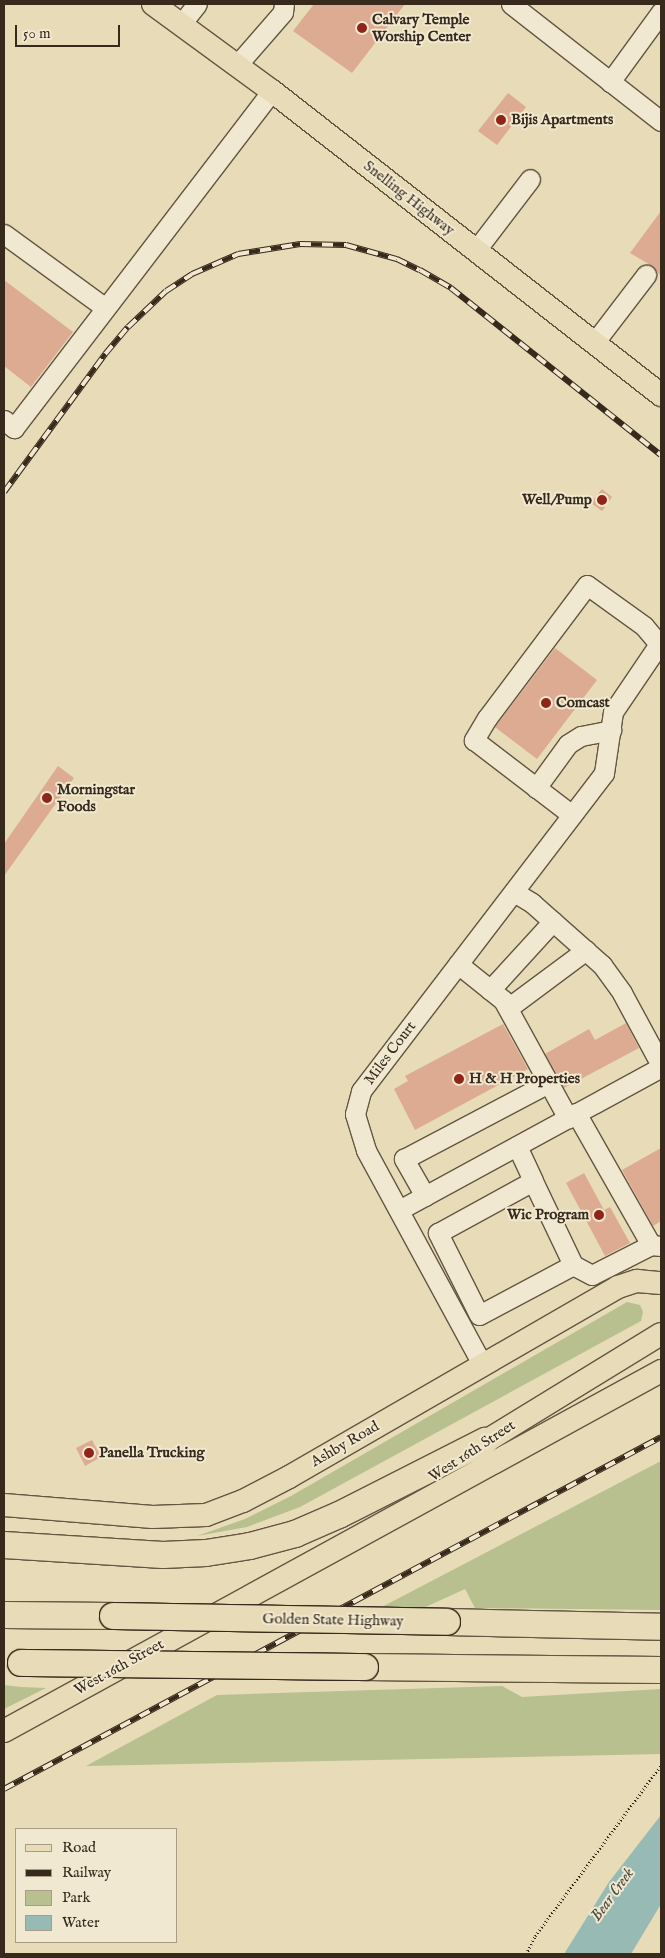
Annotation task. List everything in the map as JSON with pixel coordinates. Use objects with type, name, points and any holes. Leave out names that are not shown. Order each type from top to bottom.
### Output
[{"type":"highway","points":[[4,1544],[163,1555],[206,1553],[250,1546],[295,1534],[339,1515],[484,1441]]},
{"type":"highway","name":"Golden State Highway","points":[[4,1615],[661,1626]]},
{"type":"highway","points":[[12,1663],[661,1670]]},
{"type":"main road","name":"Snelling Highway","points":[[153,4],[182,23],[272,91],[661,395]]},
{"type":"main road","name":"Ashby Road","points":[[4,1505],[153,1517],[206,1515],[274,1485],[618,1287],[637,1280],[661,1283]]},
{"type":"main road","name":"West 16th Street","points":[[286,1575],[484,1441],[661,1334]]},
{"type":"main road","name":"West 16th Street","points":[[4,1731],[661,1371]]},
{"type":"street","points":[[182,23],[197,4]]},
{"type":"street","points":[[237,65],[283,12],[284,4]]},
{"type":"street","points":[[511,4],[661,121]]},
{"type":"street","points":[[610,82],[661,12]]},
{"type":"street","points":[[4,420],[14,428],[104,307],[272,91]]},
{"type":"street","points":[[476,250],[530,179]]},
{"type":"street","points":[[4,234],[104,307]]},
{"type":"street","points":[[594,343],[646,275]]},
{"type":"street","points":[[536,788],[568,744],[581,736],[611,730],[613,712],[659,644],[644,626],[587,585],[487,718],[474,740],[572,816]]},
{"type":"street","name":"Miles Court","points":[[482,1364],[366,1150],[355,1114],[361,1091],[604,774],[611,730]]},
{"type":"street","points":[[399,1210],[661,1066],[622,993],[602,965],[553,921],[514,892]]},
{"type":"street","points":[[490,990],[553,921]]},
{"type":"street","points":[[508,1008],[586,950]]},
{"type":"street","points":[[458,964],[490,990],[508,1008],[548,1083],[572,1116],[656,1245],[592,1275],[573,1265],[517,1146]]},
{"type":"street","points":[[425,1196],[404,1159],[548,1083]]},
{"type":"street","points":[[533,1181],[438,1233],[480,1315],[573,1265]]},
{"type":"path","points":[[526,1954],[535,1936],[661,1765]]},
{"type":"green space","points":[[627,1302],[640,1305],[643,1312],[641,1321],[300,1507],[247,1527],[197,1536],[245,1519],[291,1496]]},
{"type":"green space","points":[[661,1461],[661,1610],[475,1608],[465,1589],[419,1610],[378,1609]]},
{"type":"green space","points":[[4,1685],[21,1687],[46,1688],[4,1709]]},
{"type":"green space","points":[[502,1686],[522,1697],[661,1689],[661,1754],[86,1766],[217,1695]]},
{"type":"water","name":"Bear Creek","points":[[661,1815],[661,1904],[631,1954],[564,1954],[609,1882]]},
{"type":"building","name":"Calvary Temple Worship Center","points":[[314,4],[405,4],[352,73],[293,31]]},
{"type":"building","name":"Bijis Apartments","points":[[508,93],[526,107],[497,145],[478,131]]},
{"type":"building","points":[[661,211],[661,276],[652,266],[630,253]]},
{"type":"building","points":[[4,280],[73,332],[31,387],[4,366]]},
{"type":"building","name":"Well/Pump","points":[[602,489],[612,497],[602,511],[591,503]]},
{"type":"building","name":"Comcast","points":[[555,648],[597,680],[537,759],[495,727]]},
{"type":"building","points":[[58,766],[74,778],[4,876],[4,844]]},
{"type":"building","points":[[626,1023],[639,1048],[564,1088],[545,1054],[589,1029],[595,1040]]},
{"type":"building","name":"H & H Properties","points":[[503,1024],[528,1069],[415,1130],[394,1089],[408,1081],[405,1076]]},
{"type":"building","points":[[661,1148],[661,1221],[653,1226],[622,1170]]},
{"type":"building","name":"Wic Program","points":[[584,1173],[604,1210],[610,1207],[630,1243],[605,1256],[566,1183]]},
{"type":"building","name":"Panella Trucking","points":[[92,1440],[101,1457],[85,1466],[76,1448]]},
{"type":"railway","points":[[4,492],[105,354],[128,327],[166,291],[192,274],[238,254],[300,244],[346,245],[397,259],[451,288],[661,455]]},
{"type":"railway","points":[[4,1789],[661,1437]]},
{"type":"place","name":"Calvary Temple Worship Center","points":[[362,28]]},
{"type":"place","name":"Bijis Apartments","points":[[501,120]]},
{"type":"place","name":"Well/Pump","points":[[602,500]]},
{"type":"place","name":"Comcast","points":[[546,703]]},
{"type":"place","name":"Morningstar Foods","points":[[47,798]]},
{"type":"place","name":"H & H Properties","points":[[459,1079]]},
{"type":"place","name":"Wic Program","points":[[599,1215]]},
{"type":"place","name":"Panella Trucking","points":[[89,1453]]}]
